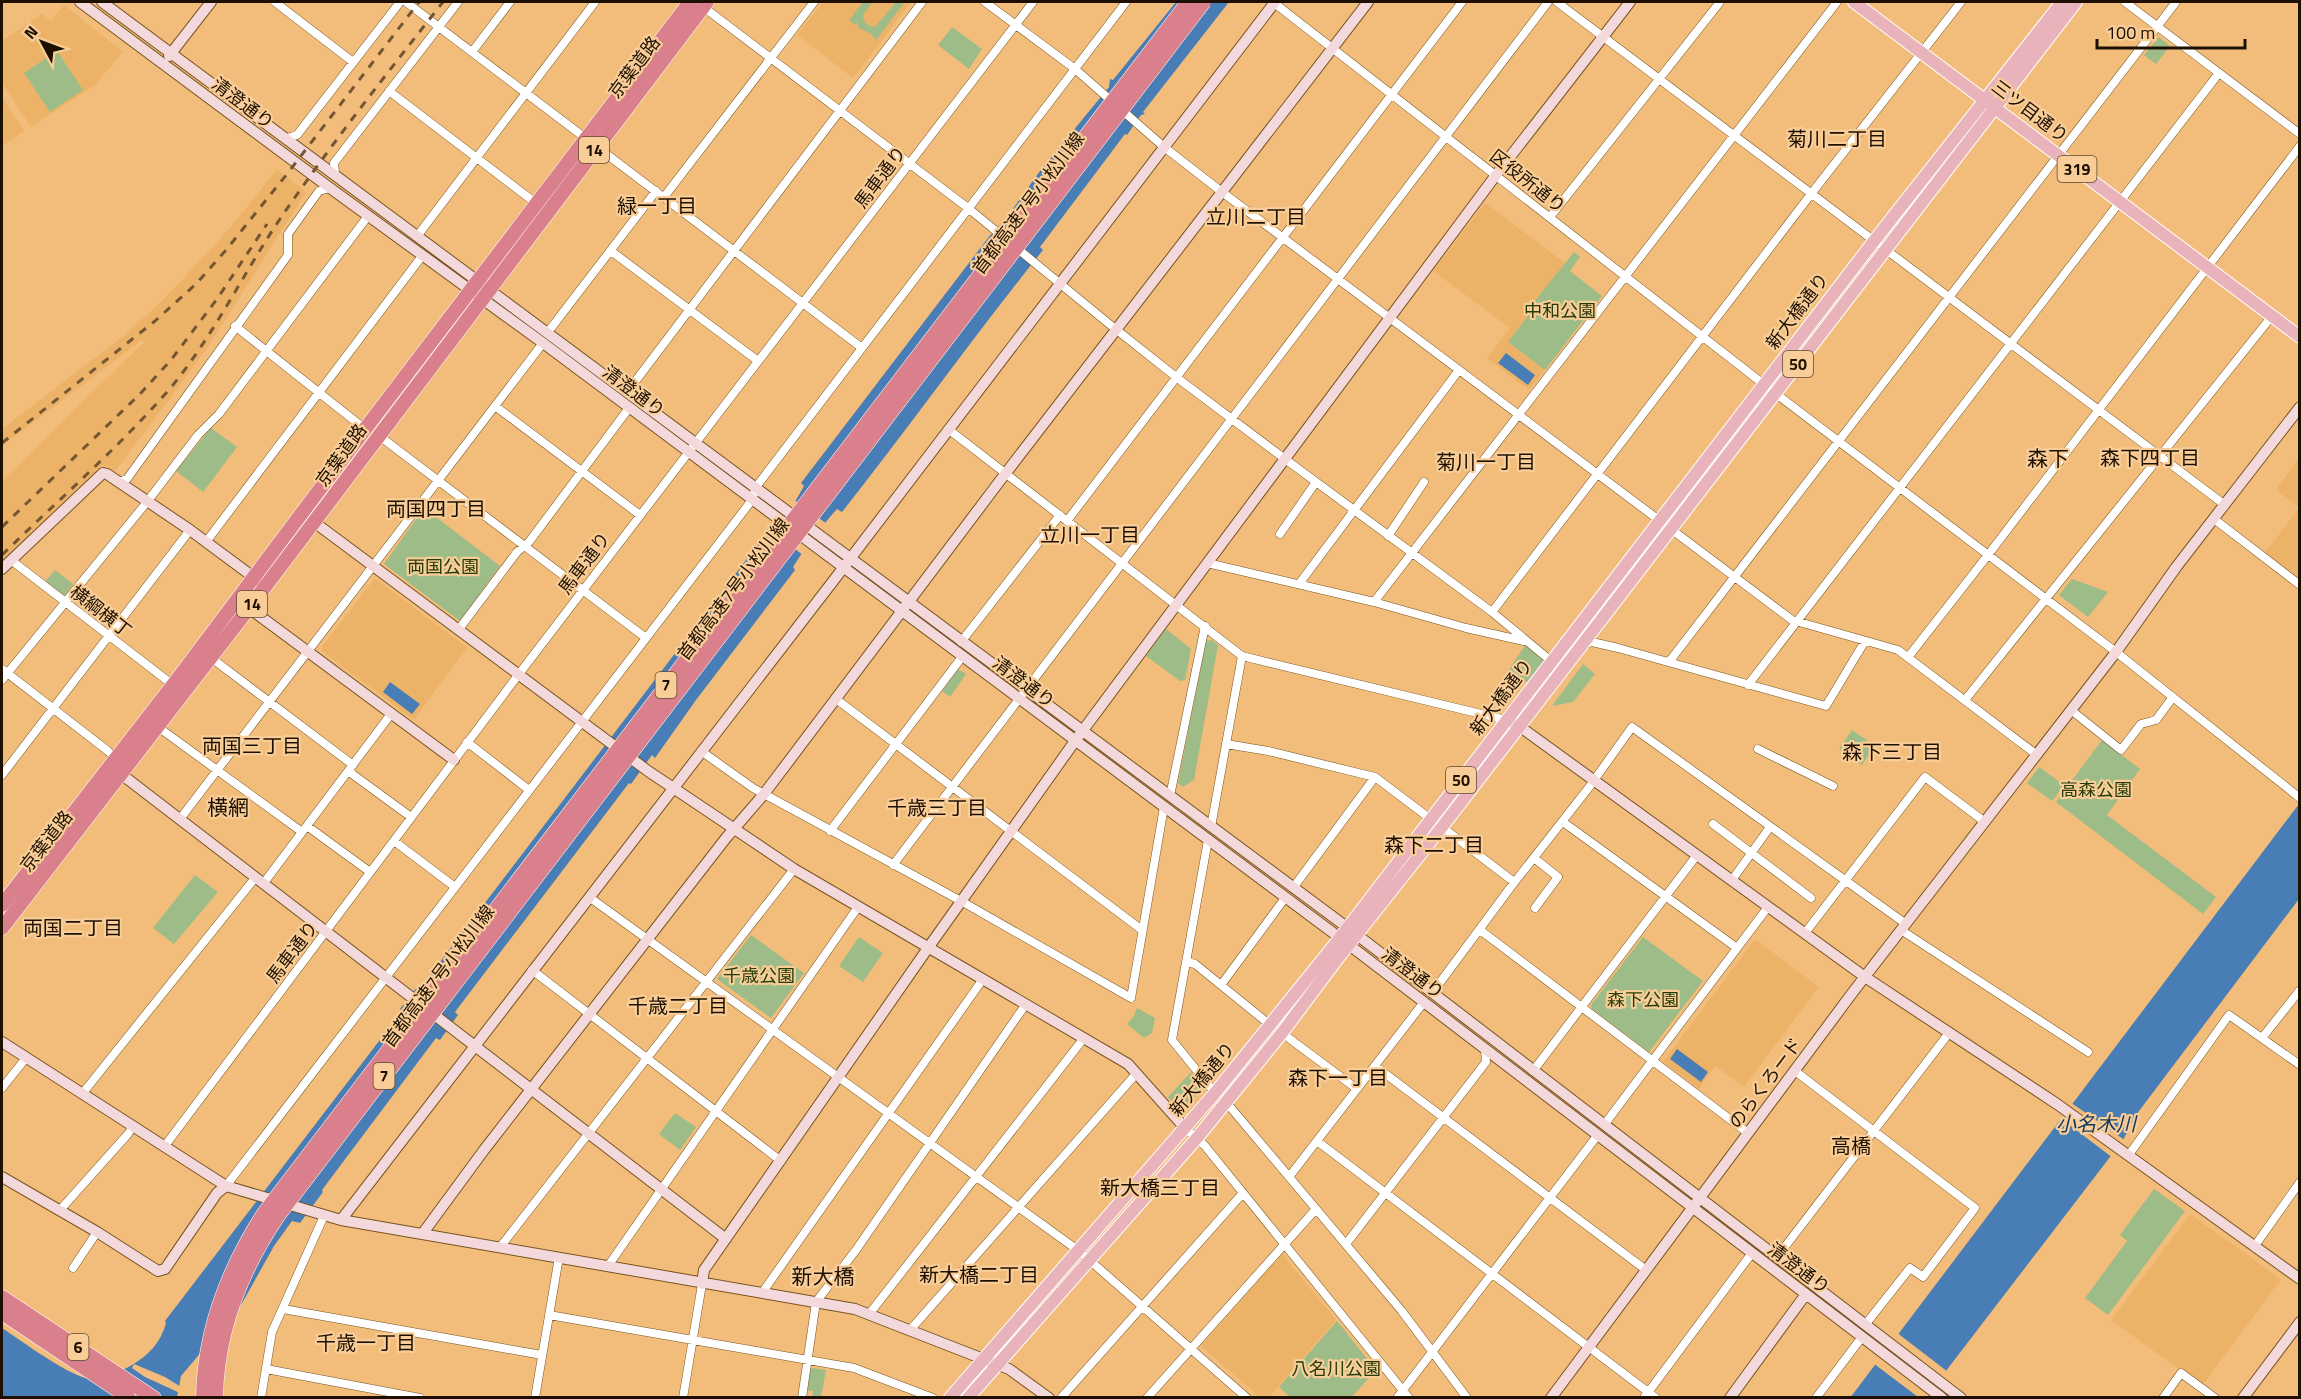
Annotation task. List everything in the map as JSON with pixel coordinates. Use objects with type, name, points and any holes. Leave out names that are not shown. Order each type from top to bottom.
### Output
[{"type":"highway","name":"首都高速7号小松川線","points":[[203,1398],[205,1362],[219,1302],[233,1267],[264,1213],[1188,2]]},
{"type":"highway","name":"首都高速7号小松川線","points":[[216,1398],[221,1347],[230,1308],[249,1264],[278,1216],[1204,2]]},
{"type":"highway","name":"京葉道路","points":[[260,582],[314,522],[481,290],[699,3]]},
{"type":"highway","name":"京葉道路","points":[[4,898],[173,686],[243,604],[365,429],[481,290],[537,204],[592,142]]},
{"type":"highway","name":"京葉道路","points":[[4,919],[19,906],[158,727],[210,657],[243,604]]},
{"type":"highway","name":"6","points":[[2,1297],[154,1398]]},
{"type":"highway","name":"6","points":[[2,1312],[129,1398]]},
{"type":"main road","name":"三ツ目通り","points":[[1854,2],[2300,337]]},
{"type":"main road","name":"新大橋通り","points":[[950,1398],[1215,1093],[1269,1024],[1344,941],[1519,726],[1885,250],[2062,2]]},
{"type":"main road","name":"新大橋通り","points":[[1437,824],[1506,720],[1874,241],[2076,2]]},
{"type":"main road","name":"新大橋通り","points":[[968,1398],[1197,1138],[1282,1033],[1344,941]]},
{"type":"street","name":"清澄通り","points":[[80,2],[422,256],[548,332],[628,392],[752,500],[842,568],[962,657],[1083,731],[1352,931],[1888,1342],[1939,1391]]},
{"type":"street","name":"清澄通り","points":[[102,2],[418,235],[543,343],[629,408],[756,488],[910,602],[1023,694],[1075,741],[1344,941],[1880,1352],[1939,1391],[1961,1398]]},
{"type":"street","points":[[163,64],[211,2]]},
{"type":"street","points":[[275,2],[353,62]]},
{"type":"street","points":[[287,138],[297,135],[400,2]]},
{"type":"street","points":[[406,2],[862,348]]},
{"type":"street","points":[[335,173],[334,163],[458,2]]},
{"type":"street","points":[[472,52],[510,2]]},
{"type":"street","points":[[418,235],[595,2]]},
{"type":"street","points":[[664,197],[814,2]]},
{"type":"street","points":[[628,392],[922,2]]},
{"type":"street","points":[[985,2],[1075,69],[1164,147],[1282,238],[1792,620],[1898,650],[1909,656],[2037,755]]},
{"type":"street","name":"馬車通り","points":[[164,1147],[467,742],[1033,2]]},
{"type":"street","points":[[2,1177],[97,1232],[158,1271],[165,1269],[217,1193],[226,1186],[752,500],[756,488],[1126,2]]},
{"type":"street","points":[[341,1220],[1274,2]]},
{"type":"street","name":"区役所通り","points":[[1274,2],[1775,393],[2116,652],[2300,798]]},
{"type":"street","points":[[423,1233],[484,1150],[733,828],[764,794],[1368,2]]},
{"type":"street","points":[[1067,521],[1462,2]]},
{"type":"street","points":[[893,864],[1548,2]]},
{"type":"street","points":[[1557,2],[2225,505]]},
{"type":"street","points":[[683,1398],[704,1270],[1075,741],[1496,175],[1630,2]]},
{"type":"street","points":[[1550,217],[1720,2]]},
{"type":"street","points":[[1374,602],[1837,2]]},
{"type":"street","points":[[1492,612],[1811,194],[1961,2]]},
{"type":"street","points":[[2125,2],[2300,134]]},
{"type":"street","points":[[1669,663],[2176,2]]},
{"type":"street","points":[[699,3],[993,227],[1059,284],[1176,377],[1492,612],[1551,661]]},
{"type":"street","points":[[1748,685],[2219,73]]},
{"type":"street","points":[[389,91],[537,204]]},
{"type":"street","points":[[1909,656],[2300,147]]},
{"type":"street","points":[[119,482],[127,479],[288,255],[288,234],[319,191],[330,188]]},
{"type":"street","points":[[548,332],[656,191]]},
{"type":"street","points":[[116,759],[53,708],[3,674],[147,502],[198,435],[219,414],[368,216]]},
{"type":"street","points":[[611,251],[758,361]]},
{"type":"street","points":[[206,542],[422,256]]},
{"type":"street","points":[[1965,700],[2272,316]]},
{"type":"street","points":[[235,326],[365,429]]},
{"type":"street","points":[[180,819],[543,343]]},
{"type":"street","points":[[1299,584],[1459,370]]},
{"type":"street","points":[[495,406],[640,515]]},
{"type":"street","name":"のらくろード","points":[[1551,1398],[1865,977],[2116,652],[2177,566],[2300,407]]},
{"type":"street","points":[[459,629],[629,408]]},
{"type":"street","points":[[948,429],[1242,656],[1506,720],[1519,726],[1865,977],[2057,1104],[2300,1279]]},
{"type":"street","points":[[378,435],[646,638]]},
{"type":"street","points":[[2,569],[98,476],[107,474],[190,530],[260,582]]},
{"type":"street","points":[[1388,536],[1424,482]]},
{"type":"street","points":[[1280,534],[1316,483]]},
{"type":"street","points":[[961,642],[1060,515]]},
{"type":"street","points":[[2214,519],[2300,585]]},
{"type":"street","points":[[314,522],[648,771],[794,869],[1128,1064],[1185,1128],[1205,1146],[1409,1398]]},
{"type":"street","points":[[2,776],[190,530]]},
{"type":"street","name":"横綱横丁","points":[[11,560],[173,686]]},
{"type":"street","points":[[1208,563],[1526,641]]},
{"type":"street","points":[[243,604],[454,760]]},
{"type":"street","points":[[1170,796],[1205,626]]},
{"type":"street","points":[[1583,644],[1596,643],[1826,706],[1865,641]]},
{"type":"street","points":[[1211,827],[1242,656]]},
{"type":"street","points":[[210,657],[411,817]]},
{"type":"street","points":[[830,831],[962,657]]},
{"type":"street","points":[[2071,710],[2121,750],[2141,724],[2156,720],[2173,697]]},
{"type":"street","points":[[836,699],[1142,930]]},
{"type":"street","points":[[82,1094],[304,829],[391,714]]},
{"type":"street","points":[[158,727],[217,770],[370,872]]},
{"type":"street","points":[[1433,992],[1514,882],[1563,822],[1632,727],[1846,881],[1903,927],[2088,1052]]},
{"type":"street","points":[[467,742],[529,790]]},
{"type":"street","points":[[1226,744],[1268,751],[1375,777],[1514,882]]},
{"type":"street","points":[[1758,748],[1833,786]]},
{"type":"street","points":[[702,751],[764,794],[961,901],[1131,998],[1164,807]]},
{"type":"street","points":[[122,774],[408,997],[726,1239]]},
{"type":"street","points":[[1293,888],[1375,777]]},
{"type":"street","points":[[1805,933],[1925,777],[1985,822]]},
{"type":"street","points":[[1563,822],[1737,948]]},
{"type":"street","points":[[1713,824],[1810,898]]},
{"type":"street","points":[[1732,880],[1770,827]]},
{"type":"street","points":[[1208,840],[1172,1040],[1215,1093]]},
{"type":"street","points":[[393,841],[455,887]]},
{"type":"street","points":[[1533,1071],[1697,855]]},
{"type":"street","points":[[1534,858],[1558,877],[1535,908]]},
{"type":"street","points":[[501,1246],[794,869]]},
{"type":"street","points":[[589,897],[1078,1251],[1247,1398]]},
{"type":"street","points":[[4,898],[19,906]]},
{"type":"street","points":[[1221,985],[1285,898]]},
{"type":"street","points":[[1604,1125],[1768,906]]},
{"type":"street","points":[[608,1266],[858,907]]},
{"type":"street","points":[[1480,930],[1748,1133]]},
{"type":"street","points":[[1187,962],[1195,964],[1269,1024]]},
{"type":"street","points":[[532,970],[781,1161]]},
{"type":"street","points":[[762,1293],[982,979]]},
{"type":"street","points":[[2262,1038],[2300,990]]},
{"type":"street","points":[[1289,1177],[1424,1002]]},
{"type":"street","points":[[802,1398],[816,1302],[930,1144],[1026,1005]]},
{"type":"street","points":[[2128,1156],[2229,1015],[2300,1065]]},
{"type":"street","points":[[1282,1033],[1357,1089]]},
{"type":"street","points":[[1777,1257],[1949,1033]]},
{"type":"street","points":[[870,1313],[1084,1038]]},
{"type":"street","points":[[2,1042],[226,1186],[341,1220],[501,1246],[870,1313],[1009,1369],[1049,1398]]},
{"type":"street","points":[[1346,1244],[1486,1062],[1485,1049]]},
{"type":"street","points":[[2,1088],[26,1058]]},
{"type":"street","points":[[1375,1066],[1646,1270]]},
{"type":"street","points":[[1795,1071],[1975,1208],[1923,1277],[1910,1268],[1865,1325]]},
{"type":"street","points":[[911,1329],[1136,1074]]},
{"type":"street","points":[[1226,1102],[1434,1351],[1467,1398]]},
{"type":"street","points":[[60,1210],[133,1126]]},
{"type":"street","points":[[1397,1398],[1597,1136]]},
{"type":"street","points":[[1317,1142],[1589,1347],[1646,1395],[1656,1398]]},
{"type":"street","points":[[2254,1247],[2300,1182]]},
{"type":"street","points":[[1060,1398],[1243,1193]]},
{"type":"street","points":[[1147,1398],[1316,1209]]},
{"type":"street","points":[[261,1398],[272,1332],[324,1216]]},
{"type":"street","points":[[73,1268],[97,1232]]},
{"type":"street","points":[[1646,1395],[1752,1253]]},
{"type":"street","points":[[535,1398],[559,1257]]},
{"type":"street","points":[[1730,1398],[1806,1294]]},
{"type":"street","points":[[283,1309],[542,1355]]},
{"type":"street","points":[[549,1315],[854,1368],[933,1398]]},
{"type":"street","points":[[2243,1398],[2298,1326]]},
{"type":"street","points":[[1816,1398],[1862,1337]]},
{"type":"street","points":[[266,1369],[420,1398]]},
{"type":"street","points":[[2163,1398],[2181,1373],[2215,1398]]},
{"type":"shaded area","points":[[823,2],[911,2],[853,78],[797,35]]},
{"type":"shaded area","points":[[64,5],[123,52],[95,85],[31,127],[2,83],[2,41],[42,14],[51,21]]},
{"type":"shaded area","points":[[2,98],[24,131],[2,146]]},
{"type":"shaded area","points":[[277,169],[306,192],[206,350],[115,471],[103,465],[2,563],[2,481],[144,342],[142,340],[2,446],[2,429],[125,335],[166,297],[231,227]]},
{"type":"shaded area","points":[[1485,203],[1565,263],[1529,308],[1531,312],[1509,342],[1545,370],[1529,390],[1487,358],[1510,328],[1433,271]]},
{"type":"shaded area","points":[[2299,458],[2299,508],[2279,492],[2278,486]]},
{"type":"shaded area","points":[[2299,508],[2299,580],[2265,553]]},
{"type":"shaded area","points":[[375,578],[467,648],[414,720],[322,651],[322,647]]},
{"type":"shaded area","points":[[1755,939],[1819,987],[1744,1087],[1715,1066],[1699,1089],[1663,1062]]},
{"type":"shaded area","points":[[2190,1214],[2281,1279],[2202,1386],[2111,1320]]},
{"type":"shaded area","points":[[1282,1254],[1336,1320],[1269,1397],[1260,1397],[1201,1346]]},
{"type":"green space","points":[[863,2],[873,2],[864,13],[863,18],[867,25],[875,27],[896,2],[905,2],[876,40],[871,34],[859,28],[857,23],[855,25],[849,20]]},
{"type":"green space","points":[[952,27],[982,49],[969,69],[938,45]]},
{"type":"green space","points":[[2159,37],[2170,46],[2156,64],[2144,55]]},
{"type":"green space","points":[[57,51],[83,90],[50,112],[24,73]]},
{"type":"green space","name":"中和公園","points":[[1574,252],[1580,257],[1570,271],[1602,296],[1545,370],[1508,342],[1531,312],[1529,308]]},
{"type":"green space","points":[[211,428],[237,447],[203,492],[176,471]]},
{"type":"green space","name":"両国公園","points":[[424,508],[500,566],[460,621],[384,564]]},
{"type":"green space","points":[[55,570],[73,584],[63,598],[44,583]]},
{"type":"green space","points":[[2072,579],[2108,592],[2088,617],[2059,595]]},
{"type":"green space","points":[[1166,629],[1191,649],[1185,680],[1180,681],[1146,656]]},
{"type":"green space","points":[[1212,640],[1218,645],[1194,780],[1183,787],[1178,783],[1206,641]]},
{"type":"green space","points":[[1526,644],[1549,661],[1531,684],[1506,674]]},
{"type":"green space","points":[[1583,664],[1595,674],[1573,702],[1552,706]]},
{"type":"green space","points":[[958,669],[966,674],[950,697],[942,691]]},
{"type":"green space","points":[[1852,730],[1875,746],[1862,765],[1839,749]]},
{"type":"green space","name":"高森公園","points":[[2102,740],[2140,769],[2107,815],[2216,897],[2203,914],[2056,802]]},
{"type":"green space","points":[[2039,767],[2064,785],[2052,801],[2027,783]]},
{"type":"green space","points":[[195,875],[218,892],[174,944],[153,928]]},
{"type":"green space","name":"千歳公園","points":[[751,935],[804,973],[771,1018],[717,979]]},
{"type":"green space","points":[[859,937],[883,953],[863,982],[839,966]]},
{"type":"green space","name":"森下公園","points":[[1643,937],[1703,981],[1649,1052],[1592,1009],[1591,1005]]},
{"type":"green space","points":[[1137,1008],[1155,1018],[1152,1033],[1144,1038],[1127,1024]]},
{"type":"green space","points":[[1191,1072],[1203,1088],[1181,1113],[1168,1097]]},
{"type":"green space","points":[[675,1113],[696,1127],[680,1150],[659,1134]]},
{"type":"green space","points":[[2154,1189],[2185,1211],[2108,1315],[2085,1298],[2127,1241],[2120,1235]]},
{"type":"green space","name":"八名川公園","points":[[1337,1321],[1376,1370],[1352,1397],[1290,1397],[1279,1387]]},
{"type":"green space","points":[[812,1368],[826,1370],[821,1397],[812,1397],[813,1391],[806,1390]]},
{"type":"water","points":[[1176,2],[1229,2],[1143,112],[1145,114],[1141,115],[1127,135],[1125,134],[1040,247],[1043,250],[867,480],[842,512],[837,509],[814,537],[793,567],[795,570],[655,758],[652,755],[631,784],[629,783],[455,1012],[458,1015],[440,1040],[436,1038],[322,1190],[323,1192],[300,1223],[292,1221],[274,1246],[241,1305],[181,1376],[177,1397],[2,1397],[2,1328],[61,1367],[85,1378],[93,1379],[128,1367],[144,1357],[154,1347],[164,1330],[165,1321],[402,1011],[400,1009],[418,986],[421,987],[762,539],[774,530],[786,516],[804,486],[801,483],[1040,171],[1109,87],[1110,79],[1113,80]]},
{"type":"water","points":[[1506,353],[1535,375],[1528,385],[1498,363]]},
{"type":"water","points":[[390,682],[420,704],[412,714],[383,692]]},
{"type":"water","name":"小名木川","points":[[2299,804],[2299,899],[2136,1115],[2123,1140],[1926,1397],[1850,1398]]},
{"type":"water","points":[[1677,1049],[1708,1072],[1701,1082],[1670,1059]]},
{"type":"pier","points":[[793,499],[827,524],[804,556],[770,529]]},
{"type":"pier","points":[[2070,1102],[2126,1141],[2113,1158],[2059,1117]]},
{"type":"pier","points":[[1896,1332],[1948,1372],[1929,1397],[1918,1397],[1873,1363]]},
{"type":"pier","points":[[134,1364],[165,1377],[181,1387],[180,1393],[145,1377],[132,1368]]},
{"type":"railway","points":[[2,443],[155,321],[196,284],[287,174],[419,2]]},
{"type":"railway","points":[[2,555],[111,451],[173,385],[202,345],[268,237],[301,189],[443,2]]},
{"type":"railway","points":[[2,527],[140,394],[171,360],[217,299],[267,224]]},
{"type":"district","name":"菊川二丁目","points":[[1837,138]]},
{"type":"district","name":"緑一丁目","points":[[657,205]]},
{"type":"district","name":"立川二丁目","points":[[1256,216]]},
{"type":"district","name":"森下四丁目","points":[[2150,457]]},
{"type":"district","name":"森下","points":[[2048,458]]},
{"type":"district","name":"菊川一丁目","points":[[1486,461]]},
{"type":"district","name":"両国四丁目","points":[[436,508]]},
{"type":"district","name":"立川一丁目","points":[[1090,534]]},
{"type":"district","name":"両国三丁目","points":[[252,745]]},
{"type":"district","name":"森下三丁目","points":[[1892,751]]},
{"type":"district","name":"横網","points":[[228,807]]},
{"type":"district","name":"千歳三丁目","points":[[937,807]]},
{"type":"district","name":"森下二丁目","points":[[1434,844]]},
{"type":"district","name":"両国二丁目","points":[[73,927]]},
{"type":"district","name":"千歳二丁目","points":[[678,1005]]},
{"type":"district","name":"森下一丁目","points":[[1338,1077]]},
{"type":"district","name":"高橋","points":[[1851,1145]]},
{"type":"district","name":"新大橋三丁目","points":[[1160,1187]]},
{"type":"district","name":"新大橋二丁目","points":[[979,1274]]},
{"type":"district","name":"新大橋","points":[[823,1276]]},
{"type":"district","name":"千歳一丁目","points":[[366,1342]]}]
